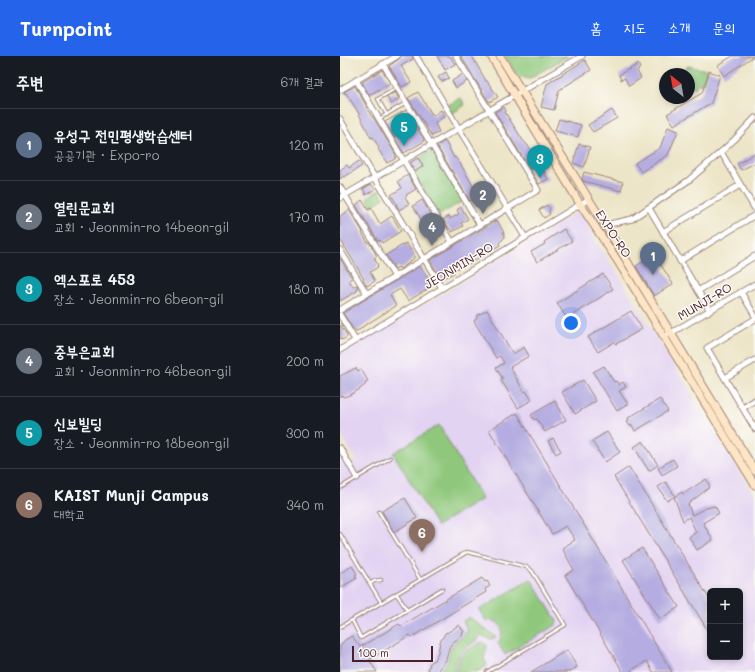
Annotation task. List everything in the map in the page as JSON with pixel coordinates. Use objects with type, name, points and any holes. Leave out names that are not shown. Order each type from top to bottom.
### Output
[{"type":"main road","name":"EXPO-RO","points":[[491,56],[589,199],[755,471]]},
{"type":"main road","name":"EXPO-RO","points":[[500,56],[518,94],[580,204],[618,260],[755,485]]},
{"type":"street","points":[[340,90],[397,56]]},
{"type":"street","points":[[416,56],[525,237]]},
{"type":"street","points":[[340,310],[538,190],[456,56]]},
{"type":"street","points":[[340,198],[582,56]]},
{"type":"street","points":[[383,64],[480,225]]},
{"type":"street","points":[[356,80],[452,242]]},
{"type":"street","points":[[605,225],[632,219],[689,180],[735,139],[755,118]]},
{"type":"street","points":[[340,119],[374,178],[442,288]]},
{"type":"street","points":[[721,152],[755,209]]},
{"type":"street","points":[[663,232],[740,185]]},
{"type":"street","points":[[340,187],[395,277]]},
{"type":"street","name":"JEONMIN-RO","points":[[340,350],[589,199]]},
{"type":"street","points":[[649,208],[710,310]]},
{"type":"street","points":[[680,261],[755,215]]},
{"type":"street","points":[[340,250],[366,294]]},
{"type":"street","points":[[698,291],[755,256]]},
{"type":"street","name":"MUNJI-RO","points":[[664,337],[755,284]]},
{"type":"street","points":[[741,292],[755,316]]},
{"type":"street","points":[[340,315],[355,340]]},
{"type":"street","points":[[755,319],[707,348],[755,429]]},
{"type":"street","points":[[725,378],[755,360]]},
{"type":"street","points":[[742,408],[755,400]]},
{"type":"street","points":[[340,448],[358,478]]},
{"type":"lane","points":[[387,115],[378,99],[397,88]]},
{"type":"lane","points":[[379,119],[406,103]]},
{"type":"lane","points":[[340,488],[390,458]]},
{"type":"lane","points":[[379,512],[420,580]]},
{"type":"lane","points":[[340,534],[382,602]]},
{"type":"lane","points":[[340,627],[467,552],[527,567],[532,571],[565,625],[487,672]]},
{"type":"lane","points":[[370,584],[381,580]]},
{"type":"lane","points":[[352,620],[361,638],[442,589]]},
{"type":"lane","points":[[396,594],[407,610]]},
{"type":"shaded area","points":[[576,213],[582,214],[588,221],[589,228],[596,242],[612,265],[755,496],[755,672],[340,672],[340,452],[348,464],[356,460],[340,433],[340,354]]},
{"type":"green space","points":[[505,56],[568,56],[530,78],[518,77]]},
{"type":"green space","points":[[688,66],[707,70],[704,82],[697,84],[695,88],[695,68],[685,68]]},
{"type":"green space","points":[[461,98],[465,105],[451,114],[446,106]]},
{"type":"green space","points":[[432,150],[463,201],[439,215],[413,173],[424,166],[419,158]]},
{"type":"green space","points":[[379,190],[384,198],[372,206],[367,198]]},
{"type":"green space","points":[[439,425],[482,499],[437,526],[393,453]]},
{"type":"green space","points":[[531,579],[557,621],[556,625],[505,655],[498,643],[502,633],[501,627],[497,622],[486,621],[479,610]]},
{"type":"green space","points":[[469,617],[496,637],[491,639],[480,635],[476,641],[463,650],[459,655],[455,672],[439,672],[444,667],[448,659],[451,647],[468,631],[463,621]]},
{"type":"green space","points":[[482,642],[487,645],[484,658],[487,666],[477,672],[457,672],[460,657],[464,652]]},
{"type":"building","points":[[401,56],[412,56],[413,59],[401,66],[411,82],[402,87],[389,66]]},
{"type":"building","points":[[437,56],[450,56],[455,64],[445,70]]},
{"type":"building","points":[[461,56],[472,56],[486,81],[498,97],[489,102]]},
{"type":"building","points":[[733,56],[754,56],[724,76],[718,66]]},
{"type":"building","points":[[585,60],[591,70],[559,90],[554,110],[541,107],[547,84]]},
{"type":"building","points":[[638,64],[640,68],[637,71],[641,78],[629,86],[625,78],[621,80],[619,75]]},
{"type":"building","points":[[382,70],[390,83],[369,95],[362,82]]},
{"type":"building","points":[[709,71],[720,75],[711,103],[674,125],[667,114],[684,104],[695,104],[695,97],[702,93]]},
{"type":"building","points":[[446,72],[449,78],[441,81],[438,77]]},
{"type":"building","points":[[463,74],[467,81],[456,88],[452,81]]},
{"type":"building","points":[[355,86],[366,107],[396,155],[395,159],[387,163],[378,149],[379,148],[373,137],[371,138],[358,112],[344,92]]},
{"type":"building","points":[[395,92],[399,99],[391,104],[387,97]]},
{"type":"building","points":[[418,92],[433,116],[441,110],[445,116],[435,123],[439,132],[432,136],[408,98]]},
{"type":"building","points":[[504,107],[505,112],[522,139],[529,147],[548,179],[539,184],[495,112]]},
{"type":"building","points":[[406,110],[424,139],[423,142],[404,153],[385,122]]},
{"type":"building","points":[[612,110],[617,118],[593,132],[588,125]]},
{"type":"building","points":[[559,119],[581,125],[578,137],[555,131]]},
{"type":"building","points":[[668,127],[678,131],[668,155],[641,172],[635,163],[660,148]]},
{"type":"building","points":[[445,141],[484,205],[481,207],[476,206],[472,200],[470,201],[437,146]]},
{"type":"building","points":[[579,144],[590,147],[584,167],[573,163]]},
{"type":"building","points":[[755,153],[755,163],[741,170],[737,164]]},
{"type":"building","points":[[418,158],[423,166],[415,172],[411,162]]},
{"type":"building","points":[[359,161],[362,166],[340,179],[340,170],[347,165],[349,168]]},
{"type":"building","points":[[584,172],[623,182],[621,191],[583,181],[582,179]]},
{"type":"building","points":[[408,175],[416,189],[405,197],[409,204],[399,210],[391,195],[402,188],[398,181]]},
{"type":"building","points":[[371,184],[375,189],[366,195],[363,189]]},
{"type":"building","points":[[362,200],[368,210],[371,208],[380,224],[392,216],[401,231],[382,243],[380,240],[378,241],[356,205]]},
{"type":"building","points":[[422,200],[439,228],[434,233],[438,240],[435,242],[413,206]]},
{"type":"building","points":[[547,205],[550,209],[550,214],[544,218],[539,210]]},
{"type":"building","points":[[461,207],[468,219],[461,223],[463,226],[452,232],[443,220],[449,216],[450,219],[459,214],[457,210]]},
{"type":"building","points":[[349,210],[377,256],[374,258],[378,267],[370,272],[375,281],[367,286],[340,239],[340,216]]},
{"type":"building","points":[[497,220],[505,237],[499,243],[500,245],[467,265],[466,263],[453,271],[454,273],[441,279],[430,260]]},
{"type":"building","points":[[564,229],[572,241],[537,262],[531,252],[545,244],[544,242]]},
{"type":"building","points":[[406,243],[414,255],[414,258],[400,269],[399,267],[395,269],[386,255]]},
{"type":"building","points":[[654,254],[673,284],[654,296],[636,266]]},
{"type":"building","points":[[340,258],[352,278],[349,280],[353,287],[357,285],[358,288],[357,291],[340,301]]},
{"type":"building","points":[[420,266],[431,283],[431,287],[408,301],[400,289],[390,295],[396,306],[357,331],[354,330],[343,313]]},
{"type":"building","points":[[603,274],[613,289],[567,319],[557,303]]},
{"type":"building","points":[[487,310],[513,354],[524,347],[529,356],[510,367],[524,392],[526,391],[532,400],[518,408],[501,380],[503,379],[496,368],[504,363],[500,356],[496,358],[474,321],[477,318],[476,316]]},
{"type":"building","points":[[631,311],[642,329],[616,344],[614,342],[598,352],[588,337]]},
{"type":"building","points":[[340,325],[347,335],[347,337],[342,340],[340,338]]},
{"type":"building","points":[[604,366],[614,382],[616,381],[619,385],[623,382],[626,387],[619,391],[628,404],[617,411],[593,372]]},
{"type":"building","points":[[356,368],[358,371],[361,369],[368,381],[360,389],[350,395],[343,397],[342,395],[340,397],[340,376]]},
{"type":"building","points":[[583,380],[596,401],[575,414],[562,392]]},
{"type":"building","points":[[660,399],[668,411],[635,431],[632,425],[630,426],[627,422],[629,421],[628,418]]},
{"type":"building","points":[[555,401],[566,420],[545,432],[537,419],[534,420],[531,415]]},
{"type":"building","points":[[517,413],[672,672],[653,672],[647,661],[629,672],[623,672],[565,575],[574,570],[562,548],[575,540],[566,526],[552,534],[489,430]]},
{"type":"building","points":[[607,432],[620,452],[605,462],[592,441]]},
{"type":"building","points":[[553,438],[561,451],[556,454],[548,441]]},
{"type":"building","points":[[643,441],[658,465],[649,471],[634,447]]},
{"type":"building","points":[[673,459],[677,466],[662,475],[658,468]]},
{"type":"building","points":[[629,467],[707,595],[707,629],[614,477]]},
{"type":"building","points":[[706,479],[710,487],[688,504],[692,515],[706,508],[715,506],[719,513],[703,523],[713,540],[697,550],[689,537],[696,532],[689,517],[683,521],[674,497],[682,492],[683,494]]},
{"type":"building","points":[[666,482],[675,496],[667,501],[658,487]]},
{"type":"building","points":[[405,498],[417,518],[394,532],[382,511]]},
{"type":"building","points":[[642,548],[679,607],[660,619],[623,560]]},
{"type":"building","points":[[352,566],[357,574],[355,575],[357,578],[340,588],[340,573]]},
{"type":"building","points":[[482,578],[485,582],[487,581],[490,586],[485,589],[486,592],[412,637],[410,635],[369,660],[377,672],[340,672],[340,646],[345,640],[352,636],[360,647],[399,624],[401,626]]},
{"type":"building","points":[[459,625],[464,632],[462,633],[463,635],[452,643],[446,660],[440,668],[436,672],[430,672],[427,668],[436,658],[440,642],[446,632],[447,633]]},
{"type":"building","points":[[567,650],[577,667],[569,672],[531,672]]},
{"type":"place","name":"신보빌딩","points":[[404,146]]},
{"type":"place","name":"엑스포로 453","points":[[540,178]]},
{"type":"place","name":"열린문교회","points":[[483,214]]},
{"type":"place","name":"중부은교회","points":[[432,246]]},
{"type":"place","name":"유성구 전민평생학습센터","points":[[653,275]]},
{"type":"place","name":"KAIST Munji Campus","points":[[422,552]]}]
